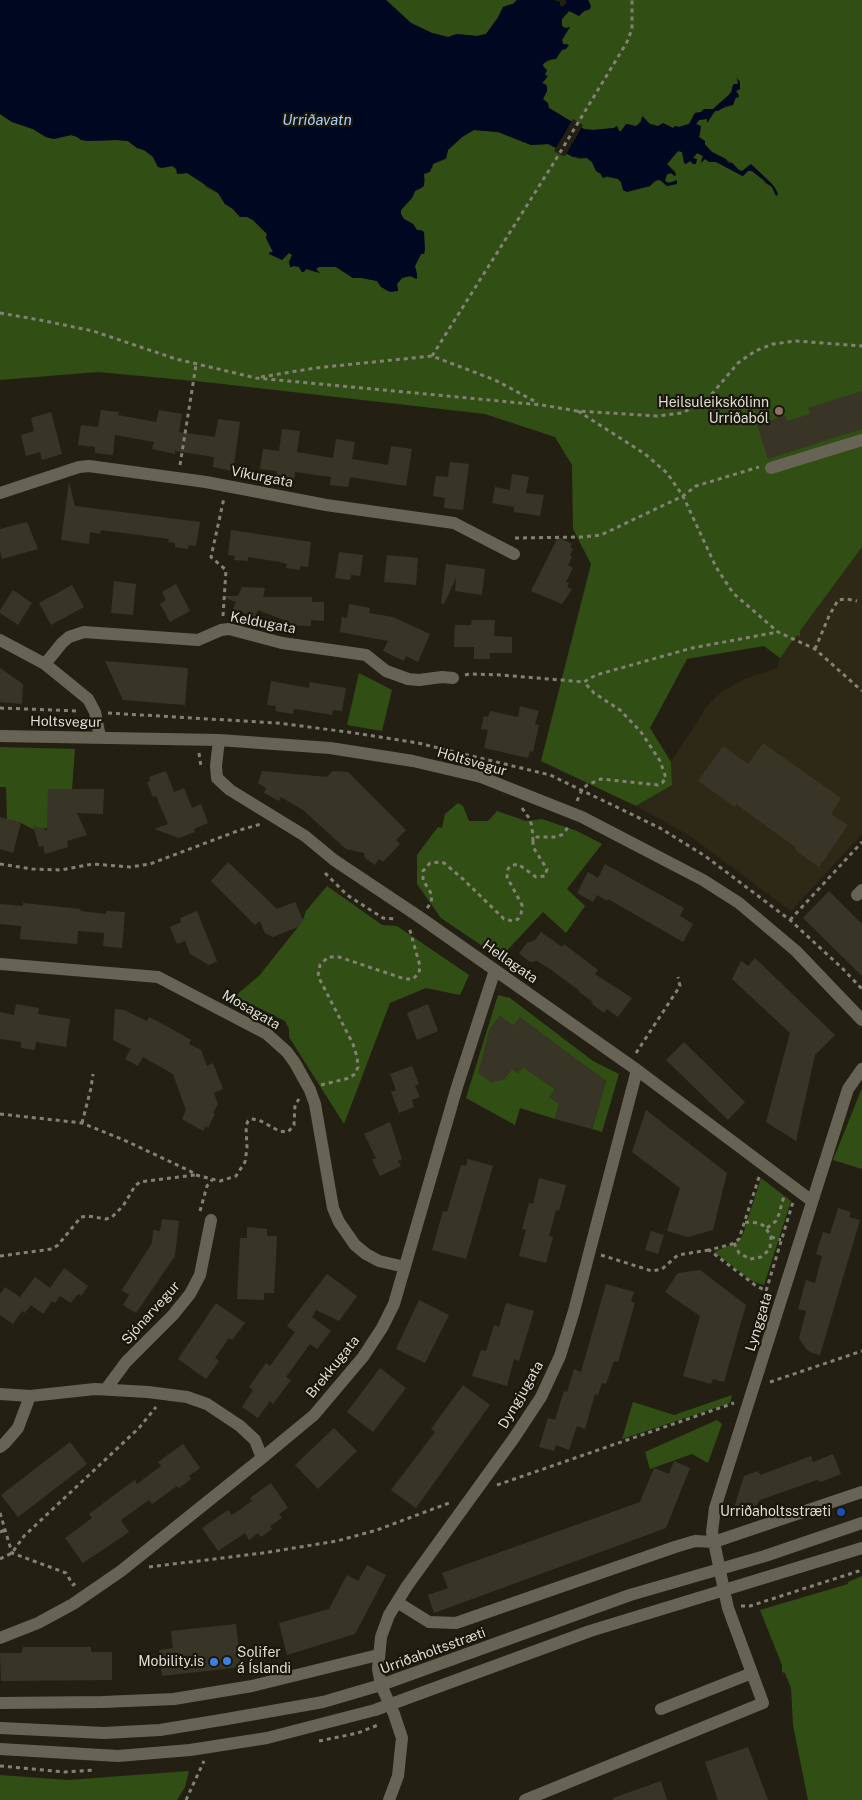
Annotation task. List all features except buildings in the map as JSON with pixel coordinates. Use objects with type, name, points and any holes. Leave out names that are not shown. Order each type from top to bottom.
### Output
[{"type":"street","points":[[771,468],[862,440]]},
{"type":"street","name":"Víkurgata","points":[[0,493],[86,466],[206,482],[326,505],[454,524],[514,554]]},
{"type":"street","name":"Keldugata","points":[[45,664],[69,636],[84,632],[198,640],[229,628],[282,643],[366,655],[386,671],[408,678],[419,680],[442,677],[453,678]]},
{"type":"street","points":[[0,640],[45,664],[88,699],[95,712],[100,737]]},
{"type":"street","name":"Holtsvegur","points":[[0,736],[219,740],[330,748],[413,761],[481,777],[574,813],[696,876],[739,904],[796,951],[862,1020]]},
{"type":"street","name":"Hellagata","points":[[219,740],[216,766],[217,778],[230,790],[305,836],[334,860],[418,916],[633,1067],[812,1201]]},
{"type":"street","name":"Mosagata","points":[[0,964],[158,977],[267,1034],[291,1058],[310,1090],[315,1104],[330,1194],[338,1222],[366,1254],[379,1261],[405,1267]]},
{"type":"street","name":"Brekkugata","points":[[0,1638],[38,1623],[97,1588],[121,1571],[314,1415],[363,1357],[382,1328],[394,1304],[457,1087],[495,970]]},
{"type":"street","name":"Dyngjugata","points":[[390,1800],[398,1776],[402,1738],[381,1685],[378,1655],[381,1637],[389,1615],[397,1602],[541,1397],[560,1356],[574,1311],[633,1067]]},
{"type":"street","name":"Lynggata","points":[[724,1590],[712,1532],[715,1508],[848,1089],[862,1069]]},
{"type":"street","name":"Sjónarvegur","points":[[106,1389],[126,1362],[173,1315],[190,1294],[200,1275],[211,1220]]},
{"type":"street","points":[[0,1394],[30,1396],[106,1389],[187,1397],[207,1404],[240,1426],[256,1440],[262,1458]]},
{"type":"street","points":[[0,1447],[18,1428],[30,1396]]},
{"type":"street","points":[[397,1602],[429,1622],[456,1623],[675,1547],[695,1541],[714,1542],[862,1492]]},
{"type":"street","name":"Urriðaholtsstræti","points":[[0,1728],[104,1733],[160,1730],[323,1702],[381,1685],[630,1595],[765,1556],[862,1523]]},
{"type":"street","points":[[0,1749],[118,1756],[190,1750],[267,1738],[375,1710],[590,1631],[862,1548]]},
{"type":"street","points":[[525,1800],[763,1703],[728,1608],[724,1590]]},
{"type":"street","points":[[0,1703],[174,1699],[252,1686],[378,1655]]},
{"type":"street","points":[[661,1709],[752,1673]]},
{"type":"path","points":[[432,356],[553,164],[626,42],[632,29],[632,0]]},
{"type":"path","points":[[0,313],[93,331],[196,365],[256,378],[542,405],[577,411],[657,416],[682,413],[706,401],[738,363],[755,351],[773,344],[796,341],[862,346]]},
{"type":"path","points":[[256,378],[315,368],[432,356],[495,380],[542,405]]},
{"type":"path","points":[[182,456],[196,365]]},
{"type":"path","points":[[577,411],[645,454],[667,473],[684,496],[716,566],[733,593],[778,632],[815,649],[862,691]]},
{"type":"path","points":[[514,538],[601,535],[684,496],[696,486],[764,466],[771,468]]},
{"type":"path","points":[[220,514],[210,557],[226,570],[223,607]]},
{"type":"path","points":[[815,649],[838,600],[857,601]]},
{"type":"path","points":[[453,678],[469,674],[584,682],[596,675],[692,648],[778,632]]},
{"type":"path","points":[[533,841],[537,836],[557,837],[563,834],[570,826],[582,790],[593,781],[601,779],[658,785],[665,781],[666,778],[660,761],[641,732],[620,710],[594,692],[584,682]]},
{"type":"path","points":[[0,708],[267,722],[418,743],[550,775],[666,831],[712,861],[790,920],[844,969],[862,989]]},
{"type":"path","points":[[0,1114],[82,1123],[124,1140],[196,1175],[220,1181],[236,1176],[245,1162],[247,1148],[246,1126],[248,1121],[251,1119],[259,1120],[279,1130],[288,1132],[294,1125],[295,1106],[299,1099],[310,1090],[322,1084],[349,1078],[355,1074],[358,1067],[353,1044],[318,976],[320,965],[328,957],[339,957],[405,979],[413,979],[419,973],[420,966],[409,927],[431,903],[431,891],[423,880],[423,871],[430,863],[444,863],[504,918],[513,921],[521,915],[522,905],[507,873],[510,866],[518,864],[539,878],[545,876],[547,869],[533,847],[532,826],[519,804],[518,791]]},
{"type":"path","points":[[0,864],[32,870],[51,870],[93,864],[130,867],[150,864],[240,830],[267,822]]},
{"type":"path","points":[[790,920],[862,842]]},
{"type":"path","points":[[633,1067],[680,986],[678,977]]},
{"type":"path","points":[[82,1123],[93,1074]]},
{"type":"path","points":[[615,1260],[658,1271],[678,1255],[709,1250],[739,1239],[760,1173],[766,1178]]},
{"type":"path","points":[[0,1256],[52,1249],[58,1245],[81,1217],[88,1216],[106,1219],[112,1217],[124,1206],[135,1186],[140,1182],[196,1175]]},
{"type":"path","points":[[211,1220],[200,1212],[207,1186],[212,1180]]},
{"type":"path","points":[[709,1250],[755,1285],[766,1291],[794,1199],[785,1193],[776,1220],[767,1228]]},
{"type":"path","points":[[733,1242],[739,1253],[744,1257],[756,1259],[766,1254],[770,1249],[771,1237],[767,1228],[759,1223],[745,1222]]},
{"type":"path","points":[[771,1237],[781,1240]]},
{"type":"path","points":[[143,1567],[263,1553],[337,1541],[377,1530],[472,1494],[727,1406],[770,1382],[862,1351]]},
{"type":"path","points":[[0,1559],[12,1553],[24,1536],[139,1428],[166,1394]]},
{"type":"path","points":[[0,1513],[12,1553]]},
{"type":"path","points":[[0,1532],[5,1530]]},
{"type":"path","points":[[12,1553],[66,1573]]},
{"type":"path","points":[[186,1800],[204,1761]]},
{"type":"shaded area","points":[[862,547],[862,834],[791,911],[690,836],[636,806],[672,785],[671,762],[708,705],[723,691],[745,679],[777,668],[780,658]]},
{"type":"green space","points":[[386,0],[517,0],[513,4],[507,5],[486,34],[477,36],[457,34],[448,37],[432,33],[411,23]]},
{"type":"green space","points":[[588,0],[862,0],[862,547],[800,631],[800,637],[797,635],[780,658],[764,646],[687,659],[650,728],[671,762],[672,785],[636,806],[541,761],[591,564],[573,529],[572,465],[555,437],[485,414],[205,382],[98,372],[0,380],[0,114],[12,122],[33,129],[53,139],[71,135],[98,141],[128,141],[153,157],[158,167],[172,166],[181,174],[187,173],[218,193],[225,204],[240,217],[247,217],[253,220],[267,234],[266,238],[273,252],[269,254],[289,252],[293,255],[289,262],[299,267],[300,270],[306,269],[316,272],[316,269],[319,267],[336,267],[353,278],[377,281],[387,291],[398,291],[397,284],[402,278],[410,276],[416,279],[415,266],[424,248],[421,230],[417,230],[413,224],[404,219],[401,210],[412,198],[415,191],[422,188],[425,182],[424,174],[432,168],[433,164],[446,159],[448,150],[462,137],[474,130],[498,132],[531,145],[548,144],[579,159],[587,158],[592,162],[596,171],[605,177],[618,179],[623,190],[650,186],[653,182],[660,180],[667,186],[672,182],[668,183],[665,181],[665,176],[671,173],[675,176],[676,172],[667,164],[678,151],[682,152],[693,164],[695,159],[693,158],[697,153],[703,156],[701,161],[705,159],[716,162],[742,176],[748,170],[752,171],[763,178],[765,183],[772,187],[777,195],[775,187],[751,165],[742,171],[739,170],[732,163],[712,152],[699,137],[701,129],[696,124],[699,120],[705,119],[708,122],[715,111],[733,105],[739,95],[736,91],[740,82],[736,85],[734,84],[729,95],[713,109],[704,109],[701,112],[695,113],[689,124],[673,128],[663,123],[658,126],[650,124],[644,117],[636,127],[629,124],[621,131],[619,131],[617,126],[593,130],[584,129],[549,108],[543,99],[547,91],[546,84],[542,83],[546,79],[543,64],[552,59],[568,44],[563,44],[562,40],[565,28],[561,25],[562,19],[569,11],[579,15],[589,10],[590,4]]},
{"type":"green space","points":[[359,673],[392,690],[382,731],[347,725]]},
{"type":"green space","points":[[0,747],[75,749],[72,789],[48,789],[48,813],[57,826],[35,830],[7,819],[6,787],[0,787]]},
{"type":"green space","points":[[458,803],[463,806],[469,821],[488,821],[497,811],[526,821],[542,819],[577,831],[602,844],[567,889],[585,906],[566,933],[543,912],[500,958],[441,918],[417,884],[417,855],[438,827],[442,828],[445,814]]},
{"type":"green space","points":[[327,886],[382,925],[397,926],[469,975],[460,995],[426,988],[390,1003],[344,1124],[289,1037],[289,1029],[285,1021],[235,996],[259,976],[298,927],[306,911]]},
{"type":"green space","points":[[498,995],[510,998],[593,1061],[619,1074],[602,1132],[592,1129],[606,1081],[520,1018],[513,1026],[500,1016],[490,1029],[479,1073],[491,1082],[504,1079],[512,1069],[518,1073],[523,1067],[555,1089],[550,1097],[559,1104],[555,1119],[520,1108],[515,1125],[466,1098]]},
{"type":"green space","points":[[862,1088],[862,1169],[833,1160]]},
{"type":"green space","points":[[761,1178],[791,1201],[764,1285],[752,1281],[714,1252],[739,1241]]},
{"type":"green space","points":[[732,1395],[730,1403],[622,1439],[633,1402],[674,1415]]},
{"type":"green space","points":[[717,1420],[722,1424],[708,1463],[692,1454],[650,1469],[645,1452]]},
{"type":"green space","points":[[862,1576],[862,1800],[808,1800],[793,1725],[791,1688],[785,1673],[782,1672],[782,1665],[760,1610],[848,1584],[848,1582]]},
{"type":"green space","points":[[189,1771],[185,1787],[177,1800],[0,1800],[0,1775],[68,1780]]},
{"type":"water","name":"Urriðavatn","points":[[0,0],[386,0],[411,23],[432,33],[448,37],[457,34],[477,36],[486,34],[503,7],[513,4],[517,0],[554,0],[560,2],[562,7],[567,2],[565,0],[588,0],[591,6],[590,9],[584,11],[579,16],[569,11],[562,19],[562,26],[565,28],[570,27],[562,40],[563,44],[569,45],[566,49],[562,50],[556,59],[548,60],[543,64],[547,70],[545,75],[548,76],[542,83],[547,86],[543,99],[548,103],[549,108],[584,129],[593,130],[617,126],[619,131],[621,131],[626,124],[636,126],[641,122],[642,116],[650,124],[658,126],[663,123],[673,128],[689,124],[695,113],[701,112],[704,109],[713,109],[732,92],[734,84],[738,84],[737,78],[740,82],[740,89],[736,91],[739,96],[738,98],[736,97],[733,105],[715,111],[707,123],[707,119],[699,120],[696,124],[701,126],[699,137],[705,141],[705,145],[712,152],[726,159],[728,163],[732,163],[739,170],[742,171],[751,164],[772,184],[778,194],[776,196],[772,187],[752,171],[748,171],[743,176],[716,162],[709,162],[705,159],[701,163],[703,156],[697,153],[693,158],[697,159],[696,164],[690,161],[686,164],[684,163],[682,152],[678,151],[667,164],[676,175],[667,174],[665,181],[669,183],[677,180],[677,184],[667,186],[660,180],[656,180],[650,186],[627,192],[623,190],[618,179],[607,176],[602,177],[587,158],[573,157],[548,144],[531,145],[498,132],[474,130],[462,137],[448,150],[446,158],[433,164],[430,172],[424,174],[424,186],[415,191],[412,198],[401,210],[404,219],[413,224],[417,230],[424,232],[424,254],[421,254],[415,266],[417,279],[410,276],[402,278],[397,284],[398,291],[390,292],[381,287],[377,281],[353,278],[336,267],[319,267],[316,269],[320,273],[306,269],[302,272],[299,267],[290,267],[289,262],[292,255],[289,253],[282,260],[269,254],[273,252],[266,238],[267,234],[253,220],[247,217],[240,217],[225,204],[218,193],[187,173],[177,174],[176,168],[172,166],[158,167],[153,157],[128,141],[87,141],[71,135],[54,139],[12,122],[0,114]]},
{"type":"pier","points":[[573,119],[583,125],[565,156],[561,155],[554,151]]},
{"type":"place","name":"Heilsuleikskólinn Urriðaból","points":[[779,411]]},
{"type":"place","name":"Urriðaholtsstræti","points":[[841,1512]]},
{"type":"place","name":"Solifer á Íslandi","points":[[227,1661]]},
{"type":"place","name":"Mobility.is","points":[[214,1662]]}]
